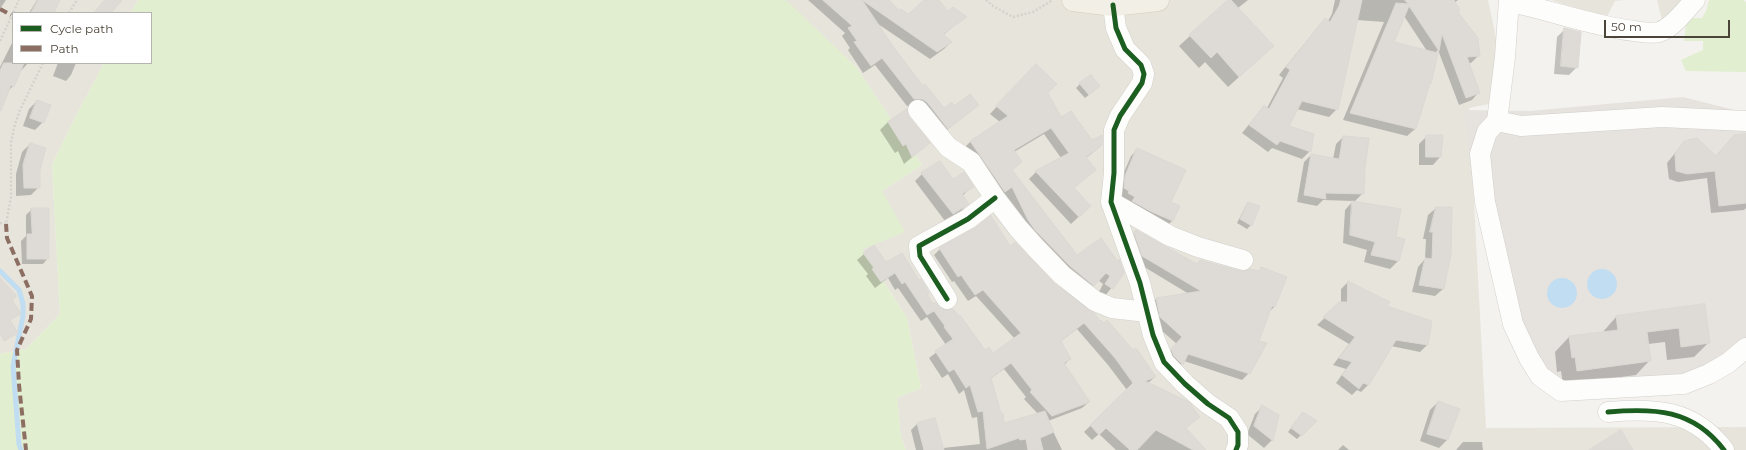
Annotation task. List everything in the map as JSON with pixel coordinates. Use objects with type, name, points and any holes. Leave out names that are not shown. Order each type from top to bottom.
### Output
[{"type":"main road","points":[[1074,0],[1113,5],[1158,0]]},
{"type":"street","points":[[1695,0],[1665,30],[1649,33],[1620,30],[1509,1],[1505,56],[1497,121],[1487,132],[1480,154],[1485,202],[1513,324],[1529,358],[1540,376],[1561,391],[1684,384],[1709,374],[1728,364],[1746,348]]},
{"type":"street","points":[[1113,5],[1116,28],[1125,49],[1141,65],[1144,74],[1142,83],[1120,116],[1114,130],[1114,173],[1111,202],[1140,283],[1153,335],[1164,362],[1208,404],[1229,418],[1238,432],[1238,445],[1236,450]]},
{"type":"street","points":[[918,110],[948,147],[971,162],[995,198],[1036,248],[1062,275],[1095,301],[1112,308],[1147,312]]},
{"type":"street","points":[[1497,121],[1522,126],[1662,117],[1746,121]]},
{"type":"street","points":[[947,299],[920,256],[919,246],[968,219],[995,198]]},
{"type":"street","points":[[1111,202],[1170,236],[1198,247],[1243,260]]},
{"type":"street","points":[[1608,412],[1638,410],[1667,413],[1690,420],[1706,431],[1724,450]]},
{"type":"path","points":[[13,12],[19,0]]},
{"type":"path","points":[[70,12],[77,0]]},
{"type":"path","points":[[986,0],[993,6],[1013,17],[1033,12],[1054,0]]},
{"type":"path","points":[[0,41],[12,15]]},
{"type":"path","points":[[0,223],[6,224],[11,197],[11,142],[15,124],[20,110],[43,64]]},
{"type":"shaded area","points":[[0,0],[138,0],[132,12],[12,12],[12,64],[103,64],[52,165],[60,314],[26,349],[0,354]]},
{"type":"shaded area","points":[[784,0],[1488,0],[1499,52],[1499,102],[1469,108],[1486,428],[1746,427],[1746,450],[906,450],[901,437],[897,398],[921,388],[907,318],[863,249],[882,191],[922,165],[856,67]]},
{"type":"shaded area","points":[[1552,0],[1625,0],[1615,1],[1605,20]]},
{"type":"shaded area","points":[[1657,0],[1682,0],[1662,20]]},
{"type":"shaded area","points":[[1683,97],[1746,113],[1746,355],[1718,371],[1553,385],[1499,297],[1473,184],[1464,110],[1530,111]]},
{"type":"green space","points":[[138,0],[787,1],[856,67],[922,165],[882,191],[905,232],[863,249],[907,318],[921,388],[897,398],[901,437],[906,450],[0,450],[0,354],[26,349],[60,314],[52,165],[103,64],[152,64],[152,12],[132,12]]},
{"type":"green space","points":[[1709,0],[1743,0],[1746,2],[1746,72],[1686,71],[1681,60],[1703,50],[1703,41],[1684,41],[1687,18],[1702,18]]},
{"type":"water","points":[[1602,269],[1613,273],[1617,284],[1613,295],[1602,299],[1591,295],[1587,284],[1591,273]]},
{"type":"water","points":[[1562,278],[1573,282],[1577,293],[1573,304],[1562,308],[1551,304],[1547,293],[1551,282]]},
{"type":"building","points":[[38,0],[60,0],[54,12],[32,12]]},
{"type":"building","points":[[105,0],[122,0],[112,12],[95,12]]},
{"type":"building","points":[[823,0],[862,0],[895,49],[923,86],[925,84],[944,108],[952,102],[954,106],[970,94],[979,105],[948,129],[927,102],[922,99],[914,99],[882,58],[871,66],[854,42],[857,41],[848,28],[852,26]]},
{"type":"building","points":[[862,0],[889,0],[899,10],[901,9],[908,14],[924,0],[939,0],[948,11],[953,7],[967,17],[943,34],[952,42],[937,52]]},
{"type":"building","points":[[1228,0],[1231,0],[1274,46],[1239,77],[1217,52],[1211,58],[1189,35]]},
{"type":"building","points":[[1341,0],[1362,0],[1338,110],[1302,101],[1289,126],[1314,134],[1311,152],[1280,141],[1277,145],[1249,125],[1264,105],[1269,109],[1290,70],[1286,67],[1325,18],[1330,22]]},
{"type":"building","points":[[1405,0],[1454,0],[1460,10],[1458,12],[1478,38],[1480,56],[1467,57],[1480,93],[1466,98],[1442,34],[1439,51],[1409,6],[1394,42],[1438,53],[1431,84],[1430,83],[1416,129],[1350,113],[1396,3],[1408,4]]},
{"type":"building","points":[[1564,28],[1581,32],[1578,68],[1561,66]]},
{"type":"building","points":[[4,63],[24,64],[14,87],[11,85],[1,111],[0,111],[0,71]]},
{"type":"building","points":[[1036,64],[1057,84],[1048,93],[1061,117],[1071,111],[1092,140],[1102,135],[1102,145],[1086,157],[1096,170],[1074,188],[1091,206],[1079,217],[1035,171],[1069,153],[1051,128],[1014,150],[1022,162],[1012,170],[1077,255],[1101,238],[1118,262],[1119,259],[1124,273],[1113,289],[1105,284],[1110,276],[1106,273],[1094,286],[1070,266],[1035,230],[1028,220],[1012,187],[1005,192],[970,141],[1008,116],[996,106]]},
{"type":"building","points":[[1091,75],[1100,86],[1089,95],[1079,83]]},
{"type":"building","points":[[37,100],[51,105],[44,123],[30,118]]},
{"type":"building","points":[[907,109],[909,117],[930,143],[912,157],[906,144],[903,146],[888,122]]},
{"type":"building","points":[[1746,134],[1746,203],[1719,206],[1715,171],[1687,174],[1676,171],[1675,154],[1684,141],[1697,138],[1716,156],[1734,135]]},
{"type":"building","points":[[1426,135],[1443,135],[1441,157],[1426,157]]},
{"type":"building","points":[[1343,136],[1369,138],[1365,169],[1364,194],[1325,193],[1326,199],[1304,195],[1311,154],[1339,159]]},
{"type":"building","points":[[30,143],[46,148],[40,170],[40,188],[24,188],[23,165]]},
{"type":"building","points":[[1137,148],[1186,170],[1171,202],[1180,206],[1173,221],[1132,201],[1135,197],[1128,193],[1129,191],[1124,188],[1125,176]]},
{"type":"building","points":[[940,161],[953,179],[964,172],[974,187],[962,194],[969,204],[953,214],[921,173]]},
{"type":"building","points":[[1352,201],[1401,209],[1396,237],[1405,239],[1399,261],[1371,255],[1375,242],[1350,235]]},
{"type":"building","points":[[1248,202],[1260,206],[1252,226],[1240,219]]},
{"type":"building","points":[[1436,207],[1452,207],[1451,254],[1444,289],[1419,285],[1425,258],[1432,259],[1433,232],[1430,232]]},
{"type":"building","points":[[31,208],[49,208],[49,259],[27,259],[27,234],[32,234]]},
{"type":"building","points":[[991,216],[1010,246],[1015,242],[1055,284],[1094,313],[1100,321],[1101,320],[1104,323],[1107,320],[1133,350],[1136,348],[1156,377],[1145,381],[1189,402],[1200,417],[1186,428],[1206,450],[1193,450],[1156,430],[1137,450],[1130,450],[1106,428],[1099,435],[1090,425],[1133,383],[1115,358],[1084,323],[1061,341],[1071,359],[1064,363],[1090,402],[1052,416],[1030,392],[1032,390],[1011,363],[991,378],[1001,413],[1003,413],[1004,423],[1045,411],[1054,432],[1040,438],[1043,450],[1028,450],[1026,439],[1020,440],[1019,438],[987,449],[983,411],[978,412],[970,385],[966,388],[954,369],[949,372],[935,351],[953,339],[944,327],[945,326],[934,311],[927,315],[905,282],[902,284],[895,273],[881,282],[872,269],[874,268],[863,253],[874,245],[886,262],[902,253],[919,280],[921,279],[933,304],[935,302],[941,309],[953,309],[959,316],[960,315],[985,350],[989,347],[993,353],[1021,333],[983,290],[975,295],[961,275],[958,277],[939,248],[974,229]]},
{"type":"building","points":[[1136,230],[1197,264],[1200,260],[1240,271],[1249,269],[1259,271],[1261,267],[1287,277],[1275,307],[1272,306],[1259,341],[1267,343],[1250,374],[1188,354],[1183,365],[1174,356],[1171,349],[1182,337],[1160,317],[1156,298],[1201,291],[1142,256],[1134,233]]},
{"type":"building","points":[[0,278],[17,296],[12,300],[21,314],[10,320],[18,333],[4,341],[0,334]]},
{"type":"building","points":[[1348,281],[1390,302],[1387,306],[1432,321],[1428,345],[1396,340],[1369,385],[1363,383],[1359,389],[1342,375],[1352,362],[1339,358],[1355,337],[1323,317],[1339,302],[1347,302]]},
{"type":"building","points":[[1705,304],[1710,343],[1681,347],[1679,328],[1647,332],[1651,361],[1577,371],[1575,357],[1572,358],[1569,336],[1618,330],[1616,316]]},
{"type":"building","points":[[1438,401],[1460,409],[1448,440],[1427,434]]},
{"type":"building","points":[[1262,405],[1279,415],[1273,441],[1254,426]]},
{"type":"building","points":[[1303,412],[1317,421],[1302,436],[1291,428]]},
{"type":"building","points":[[935,418],[944,450],[924,450],[917,423]]},
{"type":"building","points":[[1621,430],[1633,450],[1589,450]]},
{"type":"waterway","points":[[0,271],[19,290],[23,304],[23,316],[13,366],[19,444],[21,450]]},
{"type":"marked path","points":[[0,9],[11,15]]},
{"type":"marked path","points":[[6,224],[7,238],[32,296],[31,319],[17,350],[26,450]]},
{"type":"cycle path","points":[[1113,5],[1116,28],[1125,49],[1141,65],[1144,74],[1142,83],[1120,116],[1114,130],[1114,173],[1111,202],[1140,283],[1153,335],[1164,362],[1185,384],[1208,404],[1229,418],[1238,432],[1238,445],[1236,450]]},
{"type":"cycle path","points":[[947,299],[920,256],[919,246],[968,219],[995,198]]},
{"type":"cycle path","points":[[1608,412],[1641,410],[1672,414],[1699,426],[1712,436],[1724,450]]}]
